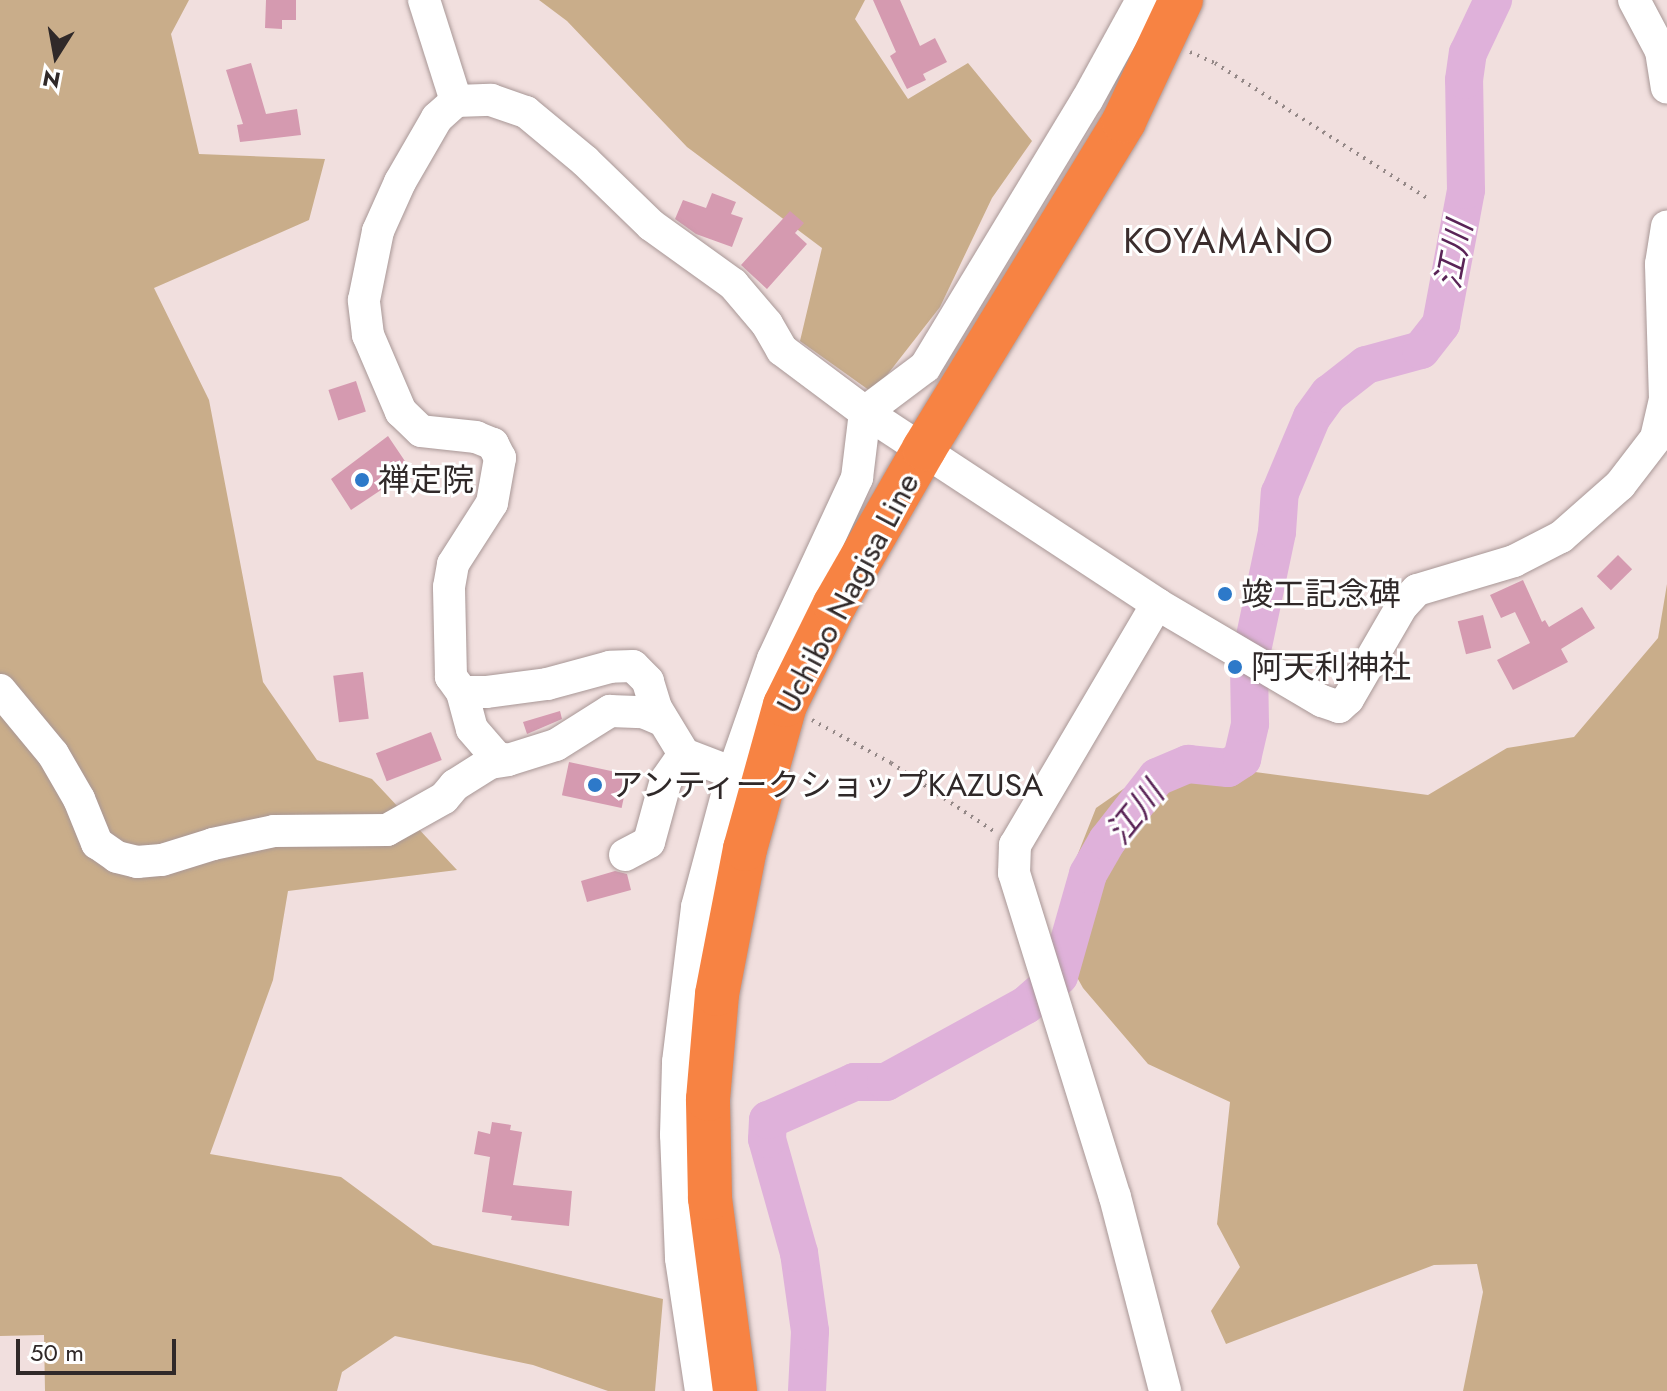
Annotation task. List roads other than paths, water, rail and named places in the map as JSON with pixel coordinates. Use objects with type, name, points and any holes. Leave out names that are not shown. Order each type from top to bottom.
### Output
[{"type":"highway","name":"Uchibo Nagisa Line","points":[[735,1391],[710,1198],[708,1099],[717,994],[745,849],[785,705],[835,604],[924,449],[1124,121],[1181,0]]},
{"type":"street","points":[[424,0],[456,101]]},
{"type":"street","points":[[701,1391],[686,1301],[678,1214],[678,1062],[697,907],[733,773],[773,659],[857,478],[865,412],[925,367],[1087,100],[1142,0]]},
{"type":"street","points":[[1634,0],[1661,51],[1667,88]]},
{"type":"street","points":[[508,760],[496,757],[472,729],[462,692],[451,677],[453,564],[492,503],[500,458],[493,444],[476,437],[421,431],[401,412],[368,335],[364,300],[378,231],[400,182],[437,118],[456,101],[491,100],[526,112],[585,161],[651,225],[733,284],[767,324],[782,350],[865,412],[1157,604],[1339,707],[1348,699],[1402,606],[1417,590],[1514,561],[1561,537],[1620,485],[1656,438],[1665,400],[1661,264],[1667,226]]},
{"type":"street","points":[[1157,604],[1015,845],[1014,873],[1115,1197],[1165,1391]]},
{"type":"street","points":[[462,692],[547,684],[610,667],[633,666],[648,681],[662,720],[684,754],[733,773]]},
{"type":"street","points":[[0,690],[53,754],[79,799],[97,843],[117,857],[137,862],[162,860],[213,844],[274,831],[387,830],[444,798],[455,785],[490,763],[556,745],[610,711],[643,712],[662,720]]},
{"type":"street","points":[[625,855],[649,842],[666,780],[684,754]]},
{"type":"waterway","name":"江川","points":[[807,1391],[810,1331],[799,1253],[767,1139],[768,1120],[854,1082],[886,1082],[1026,1005],[1059,976],[1088,874],[1107,841],[1157,777],[1188,764],[1228,768],[1242,759],[1250,724],[1249,665],[1277,532],[1280,493],[1312,417],[1329,394],[1366,365],[1421,350],[1441,324],[1466,190],[1464,80],[1468,53],[1493,0]]},
{"type":"place","name":"禅定院","points":[[362,480]]},
{"type":"place","name":"竣工記念碑","points":[[1225,594]]},
{"type":"place","name":"阿天利神社","points":[[1235,667]]},
{"type":"place","name":"アンティークショップKAZUSA","points":[[595,785]]},
{"type":"district","name":"KOYAMANO","points":[[1229,241]]}]
